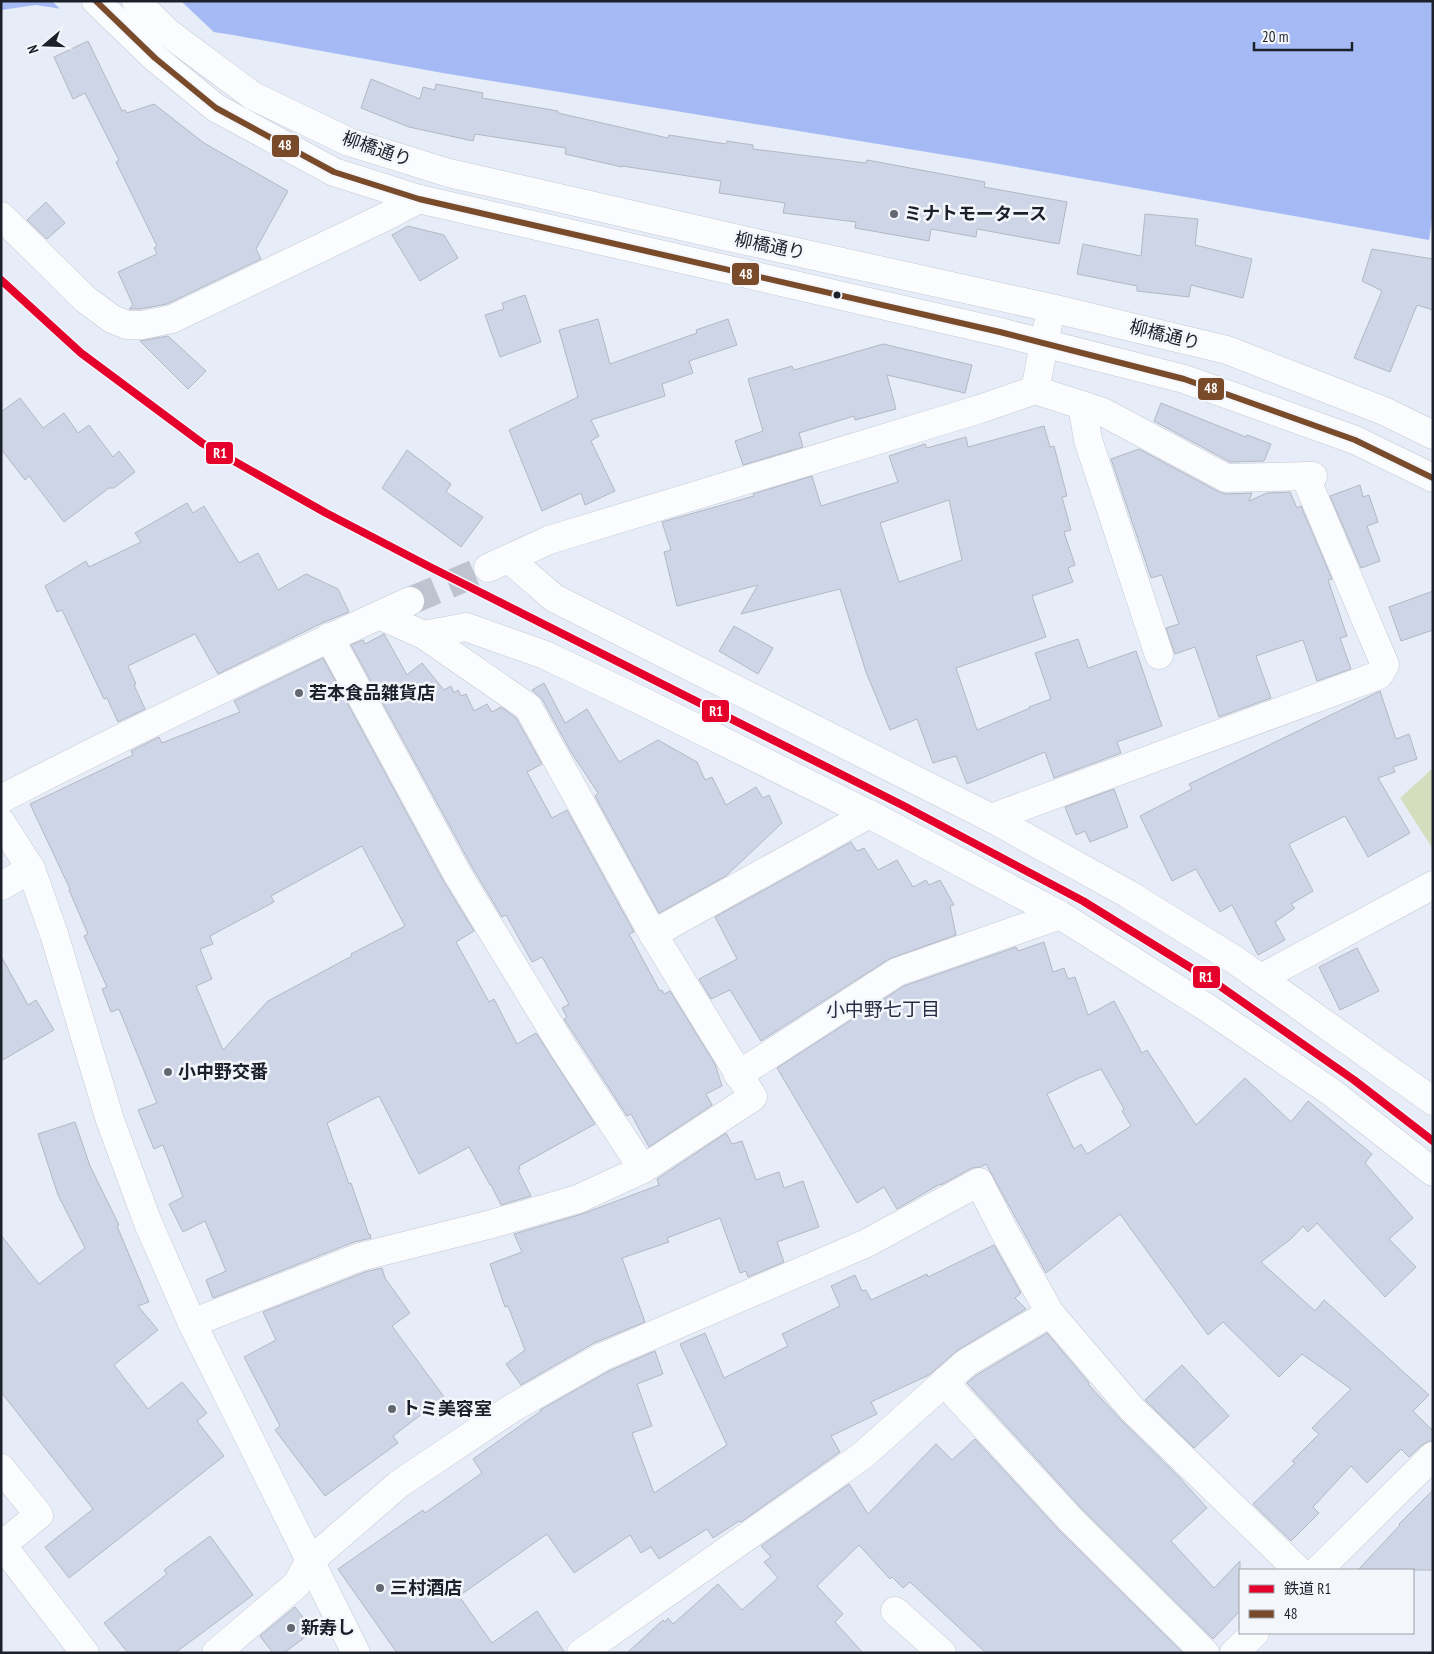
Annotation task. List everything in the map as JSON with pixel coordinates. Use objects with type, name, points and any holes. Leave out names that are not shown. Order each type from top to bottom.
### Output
[{"type":"street","name":"柳橋通り","points":[[96,1],[155,58],[216,108],[334,172],[419,199],[1044,342],[1184,379],[1355,440],[1433,478]]},
{"type":"street","name":"柳橋通り","points":[[136,1],[167,32],[253,96],[349,142],[450,173],[1051,308],[1227,350],[1384,411],[1433,435]]},
{"type":"street","points":[[1,216],[85,299],[112,319],[127,325],[142,325],[172,319],[392,214],[419,199]]},
{"type":"street","points":[[1035,390],[1051,308]]},
{"type":"street","points":[[992,818],[1379,675],[1385,665],[1309,476],[1226,478],[1103,412],[1035,390],[980,410],[549,540],[498,564],[554,598],[992,818],[1128,894],[1235,960],[1433,1101]]},
{"type":"street","points":[[1082,405],[1088,440],[1159,655]]},
{"type":"street","points":[[1,798],[110,742],[329,637],[410,601]]},
{"type":"street","points":[[192,1323],[360,1258],[488,1225],[578,1199],[643,1168],[753,1097],[652,934],[528,707],[424,635],[379,615]]},
{"type":"street","points":[[424,635],[466,627],[544,655],[642,701],[869,814],[1060,915],[1210,1009],[1331,1092],[1433,1172]]},
{"type":"street","points":[[329,637],[463,884],[559,1041],[643,1168]]},
{"type":"street","points":[[652,934],[869,814]]},
{"type":"street","points":[[1,822],[31,869],[54,934],[110,1120],[148,1223],[192,1323],[309,1562],[356,1653]]},
{"type":"street","points":[[1,886],[31,869]]},
{"type":"street","points":[[1261,978],[1432,885]]},
{"type":"street","points":[[738,1074],[898,972],[1060,915]]},
{"type":"street","points":[[216,1653],[297,1584],[309,1562],[399,1484],[514,1406],[602,1357],[867,1244],[979,1182],[1050,1313],[1132,1409],[1297,1569]]},
{"type":"street","points":[[581,1653],[862,1456],[966,1363],[1050,1313]]},
{"type":"street","points":[[944,1382],[1070,1519],[1205,1653]]},
{"type":"street","points":[[1319,1569],[1433,1456]]},
{"type":"street","points":[[1,1468],[39,1515],[2,1545],[86,1653]]},
{"type":"street","points":[[895,1611],[942,1653]]},
{"type":"street","points":[[1234,1653],[1253,1634]]},
{"type":"green space","points":[[1433,768],[1433,849],[1400,798]]},
{"type":"water","points":[[1,1],[1433,1],[1433,212],[1429,240],[994,163],[443,73],[233,35],[36,5],[1,10]]},
{"type":"pier","points":[[52,1],[181,1],[218,36],[63,12]]},
{"type":"building","points":[[88,41],[122,111],[125,110],[127,113],[154,104],[204,143],[288,191],[256,249],[261,259],[167,304],[129,309],[133,305],[118,272],[157,254],[154,248],[157,246],[116,162],[119,160],[85,93],[73,99],[54,57]]},
{"type":"building","points":[[371,79],[420,99],[423,87],[435,90],[436,84],[483,93],[482,98],[558,111],[558,113],[668,138],[669,135],[726,144],[727,141],[753,145],[753,149],[866,163],[867,160],[985,182],[984,187],[1067,202],[1059,244],[977,229],[976,237],[931,229],[929,241],[855,228],[856,222],[783,213],[785,203],[719,193],[721,181],[622,167],[565,154],[566,148],[475,134],[473,141],[409,127],[361,108]]},
{"type":"building","points":[[46,202],[65,223],[47,239],[27,220]]},
{"type":"building","points":[[1145,214],[1198,219],[1195,245],[1252,259],[1243,298],[1191,285],[1189,297],[1137,291],[1137,286],[1077,274],[1083,244],[1141,256]]},
{"type":"building","points":[[408,226],[444,235],[458,258],[420,281],[392,235]]},
{"type":"building","points":[[1372,249],[1433,259],[1433,310],[1417,305],[1390,372],[1354,358],[1382,291],[1362,281]]},
{"type":"building","points":[[525,295],[541,342],[500,357],[485,315],[504,309],[502,303]]},
{"type":"building","points":[[598,319],[610,364],[697,333],[696,330],[728,319],[737,345],[689,361],[693,373],[662,384],[665,396],[591,420],[599,436],[591,441],[615,491],[585,505],[581,493],[542,511],[509,430],[578,397],[559,330]]},
{"type":"building","points":[[168,336],[206,371],[188,389],[140,341]]},
{"type":"building","points":[[883,344],[972,365],[965,393],[887,375],[896,409],[855,420],[854,416],[799,433],[803,447],[743,465],[735,441],[763,431],[748,379],[792,366],[794,370]]},
{"type":"building","points":[[20,398],[43,428],[64,413],[78,433],[89,425],[113,457],[119,451],[135,472],[114,488],[109,488],[64,522],[29,476],[25,480],[1,449],[1,412]]},
{"type":"building","points":[[1161,403],[1246,437],[1247,435],[1271,444],[1264,461],[1230,462],[1154,421]]},
{"type":"building","points":[[1044,426],[1050,447],[1054,446],[1067,496],[1062,497],[1071,530],[1064,532],[1075,565],[1068,568],[1073,582],[1032,596],[1046,637],[956,668],[977,730],[1051,699],[1035,653],[1078,639],[1088,668],[1136,651],[1162,726],[1117,742],[1121,753],[1054,778],[1045,752],[967,784],[956,756],[933,763],[917,719],[890,730],[866,672],[840,589],[741,614],[758,585],[677,606],[664,552],[671,550],[662,522],[754,496],[753,494],[812,476],[821,506],[898,482],[889,456],[925,444],[927,448],[966,437],[968,447]],"holes":[[[949,500],[962,560],[899,582],[880,523]]]},
{"type":"building","points":[[1139,449],[1219,492],[1226,494],[1252,493],[1249,501],[1267,493],[1290,492],[1297,508],[1301,506],[1332,579],[1328,580],[1347,636],[1340,638],[1351,669],[1317,681],[1303,640],[1256,656],[1271,698],[1219,717],[1195,647],[1175,654],[1166,628],[1179,624],[1162,575],[1151,578],[1111,459]]},
{"type":"building","points":[[407,450],[451,484],[446,492],[483,517],[461,547],[382,488]]},
{"type":"building","points":[[1360,485],[1363,497],[1369,495],[1378,522],[1367,526],[1380,561],[1361,568],[1330,496]]},
{"type":"building","points":[[187,503],[193,513],[204,506],[239,563],[258,553],[278,590],[306,574],[338,589],[349,612],[322,623],[218,674],[195,634],[128,666],[145,709],[118,722],[107,698],[104,699],[62,610],[57,612],[45,586],[86,561],[89,567],[141,542],[135,533]]},
{"type":"building","points":[[1433,591],[1433,630],[1401,641],[1389,607]]},
{"type":"building","points":[[734,626],[773,648],[758,674],[719,651]]},
{"type":"building","points":[[384,634],[407,675],[422,663],[444,690],[451,686],[454,693],[458,690],[461,696],[466,694],[474,711],[487,704],[492,712],[501,707],[516,718],[542,764],[527,772],[552,818],[567,810],[634,932],[629,934],[660,991],[662,990],[664,994],[670,991],[715,1064],[722,1086],[706,1094],[712,1105],[649,1147],[631,1114],[627,1116],[564,1019],[567,1017],[562,1008],[569,1004],[542,957],[532,962],[506,915],[502,917],[472,867],[351,645],[363,640],[365,644]]},
{"type":"building","points":[[323,658],[444,882],[474,931],[456,942],[489,1002],[494,999],[517,1044],[536,1033],[595,1124],[519,1166],[520,1169],[518,1170],[531,1196],[501,1205],[469,1147],[419,1174],[379,1096],[327,1123],[371,1238],[354,1242],[213,1298],[206,1280],[226,1271],[205,1221],[183,1232],[169,1204],[183,1197],[163,1145],[154,1149],[138,1110],[157,1103],[119,1009],[111,1012],[102,989],[107,987],[84,936],[88,934],[70,889],[30,804],[133,755],[131,751],[159,737],[162,743],[240,712],[234,701]],"holes":[[[362,846],[405,926],[268,1001],[223,1050],[196,986],[212,979],[200,949],[213,944],[210,936],[274,902],[271,896]]]},
{"type":"building","points":[[544,683],[565,723],[587,709],[619,762],[658,740],[697,762],[705,780],[712,777],[726,805],[756,787],[763,798],[769,795],[782,823],[726,876],[659,913],[595,796],[598,793],[571,752],[542,699],[532,690]]},
{"type":"building","points":[[1380,691],[1396,739],[1409,734],[1417,759],[1393,767],[1395,772],[1378,778],[1410,833],[1368,857],[1345,816],[1289,844],[1313,891],[1291,904],[1295,908],[1275,922],[1285,940],[1258,955],[1232,905],[1220,912],[1196,869],[1172,881],[1140,816],[1192,789],[1189,784]]},
{"type":"building","points":[[1114,789],[1128,827],[1090,842],[1085,831],[1076,835],[1065,807]]},
{"type":"building","points":[[851,842],[857,851],[864,848],[878,870],[897,860],[913,887],[926,880],[929,885],[940,880],[954,905],[950,906],[956,935],[889,959],[761,1041],[730,990],[711,999],[699,979],[737,959],[715,917]]},
{"type":"building","points":[[1044,942],[1053,972],[1064,968],[1068,979],[1075,977],[1088,1015],[1114,1001],[1142,1053],[1147,1050],[1196,1125],[1245,1078],[1291,1122],[1308,1101],[1372,1154],[1365,1163],[1413,1218],[1389,1239],[1416,1267],[1385,1297],[1317,1223],[1308,1232],[1303,1226],[1292,1238],[1261,1262],[1315,1311],[1324,1300],[1429,1395],[1413,1411],[1433,1431],[1433,1441],[1422,1445],[1409,1457],[1401,1449],[1367,1483],[1351,1466],[1313,1507],[1319,1513],[1291,1541],[1253,1504],[1295,1463],[1292,1461],[1319,1434],[1312,1428],[1351,1389],[1302,1354],[1279,1377],[1223,1322],[1208,1335],[1120,1214],[1046,1273],[986,1164],[981,1167],[972,1168],[940,1184],[897,1209],[884,1187],[857,1203],[777,1068],[904,986],[1016,947],[1018,951]],"holes":[[[1101,1069],[1124,1109],[1122,1111],[1131,1126],[1087,1154],[1081,1144],[1074,1149],[1047,1094]]]},
{"type":"building","points":[[1357,948],[1379,991],[1340,1010],[1319,967]]},
{"type":"building","points":[[1,956],[28,1005],[36,1000],[54,1030],[1,1061]]},
{"type":"building","points":[[75,1122],[90,1166],[119,1225],[117,1226],[149,1302],[138,1306],[158,1330],[114,1365],[148,1409],[182,1382],[207,1413],[197,1421],[224,1456],[69,1578],[45,1547],[93,1509],[1,1392],[1,1235],[39,1284],[85,1248],[58,1195],[38,1134]]},
{"type":"building","points":[[726,1133],[732,1144],[742,1141],[756,1180],[779,1172],[784,1188],[803,1181],[819,1227],[777,1242],[784,1262],[748,1277],[746,1271],[740,1273],[720,1218],[667,1238],[669,1242],[622,1258],[645,1322],[594,1343],[521,1385],[506,1364],[525,1350],[508,1306],[505,1307],[490,1264],[522,1252],[514,1234],[582,1214],[659,1185],[657,1179]]},
{"type":"building","points":[[994,1245],[1021,1293],[1015,1298],[1026,1309],[958,1350],[929,1375],[871,1402],[877,1414],[831,1436],[840,1452],[741,1522],[739,1521],[713,1538],[707,1529],[659,1559],[651,1547],[641,1553],[630,1535],[574,1573],[547,1534],[459,1596],[492,1643],[537,1611],[565,1653],[397,1653],[338,1569],[423,1510],[425,1513],[482,1473],[473,1459],[540,1410],[609,1371],[655,1351],[663,1374],[637,1384],[652,1426],[632,1433],[654,1493],[727,1445],[680,1344],[705,1333],[724,1378],[788,1346],[782,1334],[840,1306],[831,1286],[855,1275],[862,1291],[866,1290],[871,1300],[927,1274],[928,1277]]},
{"type":"building","points":[[382,1268],[385,1278],[410,1313],[392,1326],[444,1397],[393,1436],[398,1443],[325,1496],[275,1430],[280,1426],[244,1357],[276,1340],[263,1312],[365,1272]]},
{"type":"building","points":[[1047,1333],[1088,1384],[1120,1419],[1178,1476],[1207,1508],[1171,1541],[1214,1588],[1240,1561],[1239,1612],[1213,1639],[1081,1508],[967,1383],[975,1376]]},
{"type":"building","points":[[1182,1365],[1229,1416],[1194,1448],[1145,1400]]},
{"type":"building","points":[[975,1439],[1059,1530],[1183,1653],[986,1653],[910,1582],[903,1588],[892,1577],[890,1579],[859,1545],[817,1586],[843,1614],[835,1622],[863,1653],[627,1653],[663,1620],[665,1622],[668,1618],[673,1624],[718,1584],[742,1610],[778,1578],[764,1562],[771,1557],[761,1546],[849,1484],[868,1514],[936,1444],[952,1460]]},
{"type":"building","points":[[1433,1490],[1433,1570],[1359,1569],[1400,1525]]},
{"type":"building","points":[[210,1536],[253,1595],[175,1653],[128,1653],[104,1623],[167,1574],[164,1570]]},
{"type":"building","points":[[295,1607],[313,1631],[284,1653],[273,1653],[260,1636]]},
{"type":"tunnel","points":[[410,601],[488,568]]},
{"type":"rail line","name":"R1","points":[[1,280],[81,353],[202,443],[326,513],[904,806],[1083,901],[1217,984],[1354,1080],[1433,1141]]},
{"type":"transit line","name":"48","points":[[96,1],[155,58],[216,108],[334,172],[419,199],[1000,332],[1184,379],[1355,440],[1433,478]]},
{"type":"place","name":"ミナトモータース","points":[[894,214]]},
{"type":"place","name":"若本食品雑貨店","points":[[299,693]]},
{"type":"place","name":"小中野交番","points":[[168,1072]]},
{"type":"place","name":"トミ美容室","points":[[392,1409]]},
{"type":"place","name":"三村酒店","points":[[380,1588]]},
{"type":"place","name":"新寿し","points":[[291,1628]]},
{"type":"district","name":"小中野七丁目","points":[[883,1009]]}]
